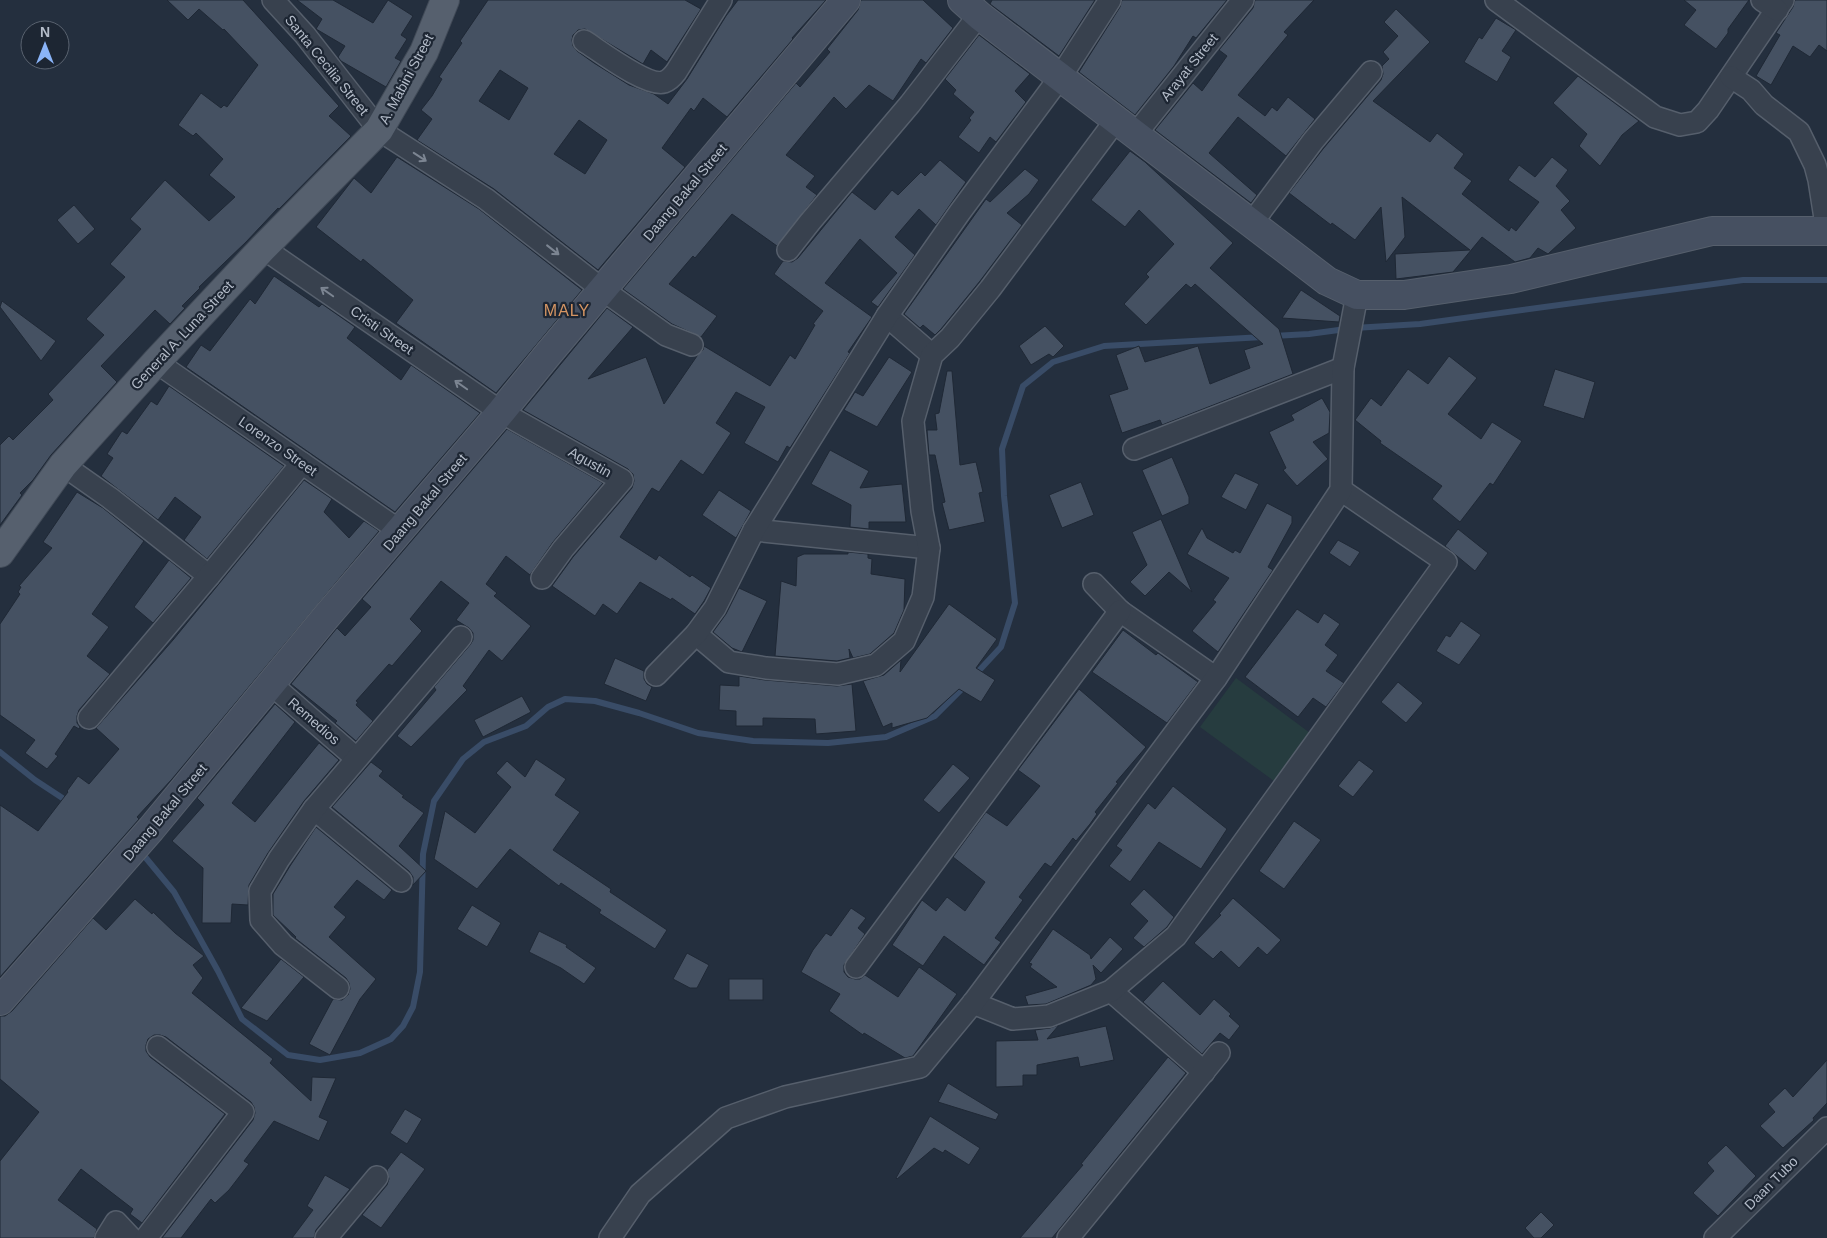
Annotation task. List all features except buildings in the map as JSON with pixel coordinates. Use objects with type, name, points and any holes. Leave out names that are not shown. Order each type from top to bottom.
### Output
[{"type":"main road","name":"A. Mabini Street","points":[[379,130],[424,52],[445,0]]},
{"type":"main road","name":"General A. Luna Street","points":[[0,553],[63,465],[263,248],[379,130]]},
{"type":"street","name":"Santa Cecilia Street","points":[[273,0],[305,35],[379,130],[486,199],[603,290],[666,335],[692,345]]},
{"type":"street","points":[[584,41],[645,80],[663,82],[676,72],[721,0]]},
{"type":"street","name":"Daang Bakal Street","points":[[0,1000],[151,829],[326,617],[501,412],[846,0]]},
{"type":"street","points":[[656,675],[696,634],[715,608],[754,530],[887,316],[960,212],[1061,76],[1110,0]]},
{"type":"street","name":"Arayat Street","points":[[932,355],[950,338],[1125,127],[1243,0]]},
{"type":"street","points":[[1496,0],[1655,117],[1665,122],[1680,125],[1697,122],[1708,110],[1731,77],[1774,3]]},
{"type":"street","points":[[788,250],[910,104],[973,6],[1125,127],[1327,281],[1357,294],[1404,295],[1511,278],[1712,231],[1827,231],[1819,180],[1815,166],[1799,132],[1764,105],[1751,90],[1731,77]]},
{"type":"street","points":[[1251,224],[1312,141],[1371,72]]},
{"type":"street","name":"Cristi Street","points":[[263,248],[501,412]]},
{"type":"street","points":[[610,1238],[640,1194],[726,1118],[785,1097],[920,1068],[973,1003],[1216,678],[1340,490],[1343,368],[1357,294]]},
{"type":"street","points":[[696,634],[729,662],[766,668],[838,674],[876,665],[904,641],[923,597],[929,548],[922,511],[913,421],[932,355],[887,316]]},
{"type":"street","name":"Lorenzo Street","points":[[156,362],[400,531]]},
{"type":"street","points":[[1134,449],[1343,368]]},
{"type":"street","name":"Agustin","points":[[501,412],[622,480],[563,549],[542,578]]},
{"type":"street","points":[[89,718],[302,463]]},
{"type":"street","points":[[63,465],[110,498],[209,576]]},
{"type":"street","points":[[973,1003],[1013,1019],[1049,1016],[1111,991],[1176,936],[1446,562],[1340,490]]},
{"type":"street","points":[[754,530],[929,548]]},
{"type":"street","points":[[1094,584],[1120,611],[1216,678]]},
{"type":"street","points":[[856,967],[1120,611]]},
{"type":"street","points":[[338,988],[284,945],[261,920],[260,891],[279,859],[314,809],[461,637]]},
{"type":"street","name":"Remedios","points":[[271,684],[356,758]]},
{"type":"street","points":[[314,809],[401,880]]},
{"type":"street","points":[[1111,991],[1204,1072]]},
{"type":"street","points":[[146,1238],[243,1112],[158,1047]]},
{"type":"street","points":[[1068,1238],[1220,1052]]},
{"type":"street","name":"Daan Tubo","points":[[1716,1238],[1827,1128]]},
{"type":"street","points":[[326,1238],[377,1177]]},
{"type":"street","points":[[106,1238],[116,1222],[131,1238]]},
{"type":"green space","points":[[1236,678],[1314,736],[1278,784],[1200,727]]},
{"type":"waterway","points":[[1354,328],[1420,324],[1743,280],[1827,280]]},
{"type":"waterway","points":[[1273,336],[1346,329]]},
{"type":"waterway","points":[[974,676],[1001,647],[1015,603],[1004,496],[1002,449],[1023,386],[1053,362],[1104,346],[1263,337]]},
{"type":"waterway","points":[[141,852],[174,892],[242,1019],[288,1055],[320,1060],[360,1053],[391,1039],[403,1026],[413,1007],[420,972],[423,854],[434,801],[463,759],[484,742],[526,726],[548,707],[565,699],[595,701],[639,713],[698,733],[753,741],[828,743],[886,737],[935,716],[966,685]]},
{"type":"waterway","points":[[0,752],[35,780],[70,803]]},
{"type":"district","name":"MALY","points":[[567,310]]}]
